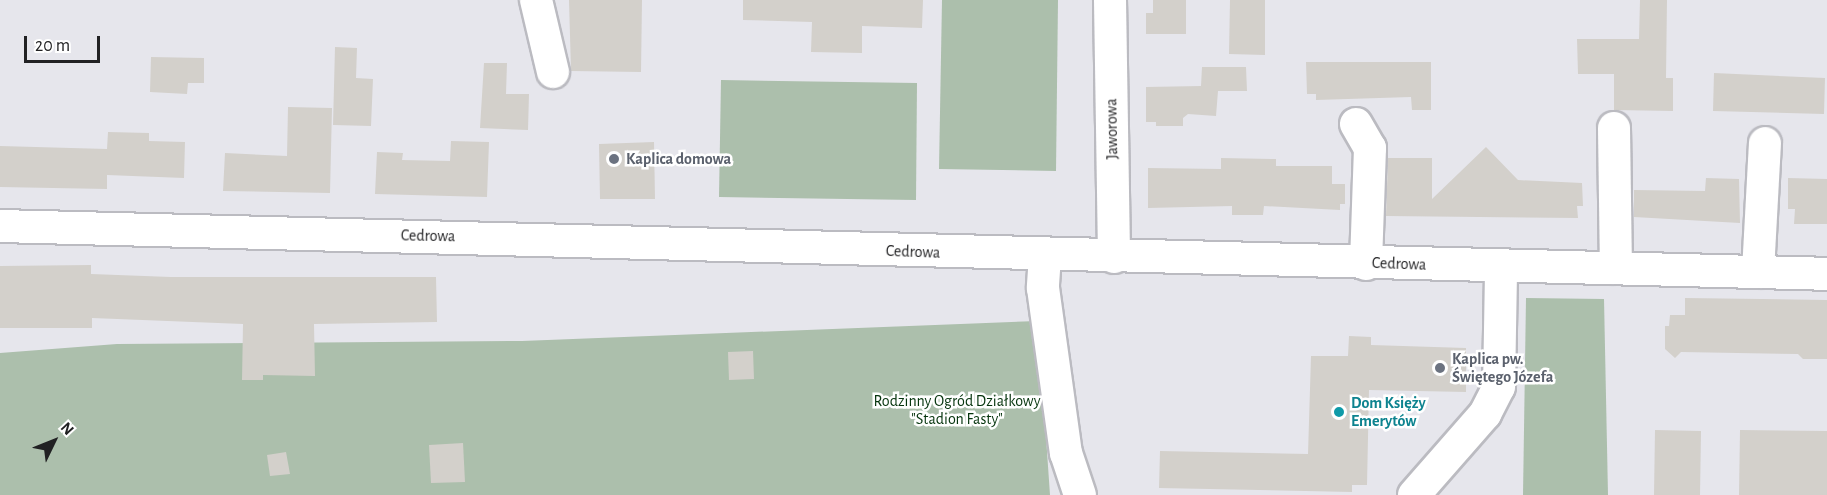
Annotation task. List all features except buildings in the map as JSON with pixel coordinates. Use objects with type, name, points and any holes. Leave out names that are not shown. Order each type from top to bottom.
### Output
[{"type":"street","points":[[536,0],[553,72]]},
{"type":"street","name":"Jaworowa","points":[[1110,0],[1114,257]]},
{"type":"street","points":[[1356,124],[1370,148],[1366,264]]},
{"type":"street","points":[[1614,129],[1616,267]]},
{"type":"street","points":[[1758,272],[1765,143]]},
{"type":"street","name":"Cedrowa","points":[[0,226],[1045,256],[1500,267],[1616,267],[1827,274]]},
{"type":"street","points":[[1045,256],[1043,288],[1066,453],[1080,495]]},
{"type":"street","points":[[1414,495],[1485,414],[1499,387],[1500,267]]},
{"type":"green space","points":[[942,0],[1058,0],[1056,171],[939,169]]},
{"type":"green space","points":[[721,80],[917,83],[916,200],[719,197]]},
{"type":"green space","points":[[1526,298],[1604,299],[1608,495],[1523,495]]},
{"type":"green space","name":"Rodzinny Ogród Działkowy \"Stadion Fasty\"","points":[[1038,321],[1050,495],[0,495],[0,353],[117,344],[522,341]]},
{"type":"place","name":"Kaplica domowa","points":[[614,159]]},
{"type":"place","name":"Kaplica pw. Świętego Józefa","points":[[1440,368]]},
{"type":"place","name":"Dom Księży Emerytów","points":[[1339,412]]}]
